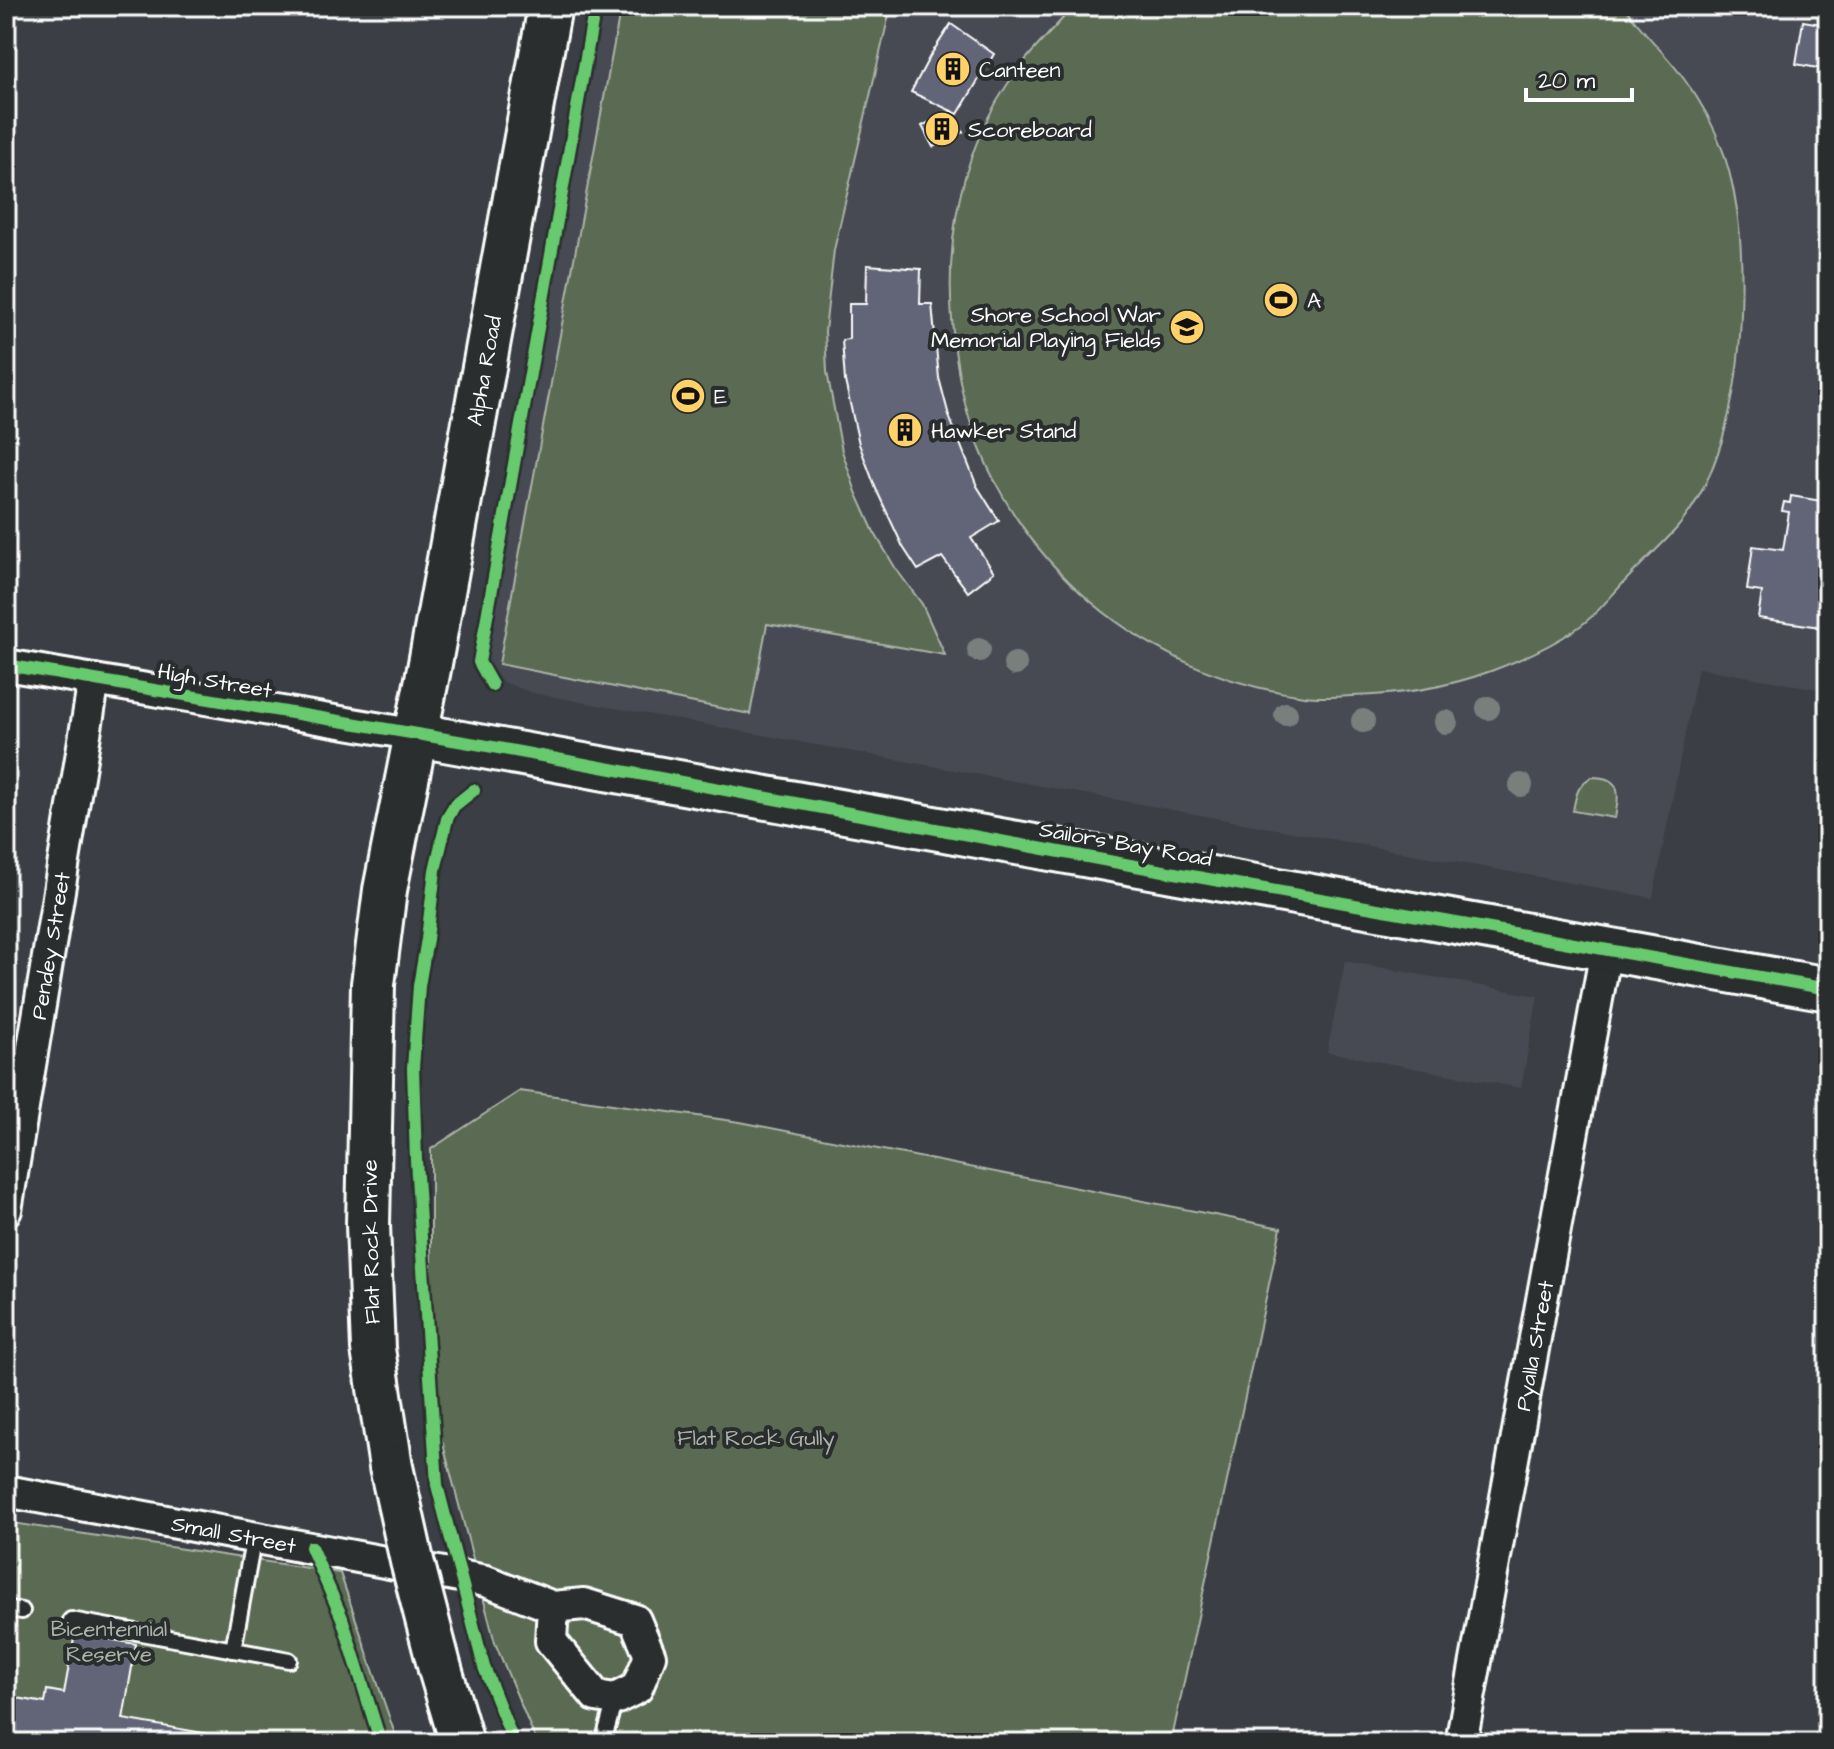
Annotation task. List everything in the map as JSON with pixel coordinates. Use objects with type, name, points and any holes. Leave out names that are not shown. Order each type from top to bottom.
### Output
[{"type":"main road","name":"Alpha Road","points":[[417,735],[550,6]]},
{"type":"main road","name":"Sailors Bay Road","points":[[417,735],[1828,989]]},
{"type":"main road","name":"Flat Rock Drive","points":[[417,735],[385,890],[373,984],[368,1225],[373,1349],[391,1467],[412,1561],[462,1743]]},
{"type":"street","name":"High Street","points":[[6,665],[417,735]]},
{"type":"street","name":"Pendey Street","points":[[6,1210],[94,680]]},
{"type":"street","name":"Pyalla Street","points":[[1461,1743],[1606,950]]},
{"type":"street","name":"Small Street","points":[[6,1491],[486,1581],[553,1607],[584,1604],[635,1620],[650,1656],[637,1688],[615,1699]]},
{"type":"street","points":[[553,1607],[551,1641],[596,1696],[615,1699]]},
{"type":"lane","points":[[233,1650],[254,1536]]},
{"type":"lane","points":[[6,1608],[22,1611]]},
{"type":"lane","points":[[71,1620],[289,1660]]},
{"type":"lane","points":[[603,1743],[615,1699]]},
{"type":"shaded area","name":"Shore School War Memorial Playing Fields","points":[[604,6],[1828,6],[1828,691],[1698,668],[1653,898],[532,693],[503,682],[490,667],[486,648]]},
{"type":"shaded area","points":[[1345,961],[1538,996],[1521,1088],[1327,1052]]},
{"type":"green space","points":[[621,6],[891,6],[834,250],[825,331],[827,372],[842,451],[856,492],[874,532],[922,604],[945,655],[767,624],[750,714],[499,664]]},
{"type":"green space","points":[[1054,6],[1624,6],[1690,87],[1707,115],[1724,154],[1740,233],[1740,341],[1726,427],[1707,481],[1677,528],[1590,618],[1535,653],[1457,682],[1387,694],[1304,696],[1242,683],[1183,661],[1128,630],[1079,592],[1037,546],[1002,495],[976,438],[959,376],[953,335],[952,255],[956,215],[978,139],[996,103],[1019,68],[1063,18]]},
{"type":"green space","points":[[1592,777],[1609,780],[1617,788],[1615,818],[1573,811],[1580,787]]},
{"type":"green space","name":"Flat Rock Gully","points":[[520,1091],[740,1122],[1281,1228],[1171,1743],[537,1743],[495,1643],[431,1398],[431,1149]]},
{"type":"green space","name":"Bicentennial Reserve","points":[[6,1522],[340,1573],[398,1743],[6,1743]]},
{"type":"building","points":[[1803,21],[1828,25],[1828,70],[1796,64]]},
{"type":"building","name":"Canteen","points":[[951,24],[994,54],[958,114],[911,92]]},
{"type":"building","name":"Scoreboard","points":[[951,111],[963,132],[933,147],[922,126]]},
{"type":"building","name":"Hawker Stand","points":[[867,265],[921,269],[920,304],[932,304],[939,378],[949,416],[977,486],[999,521],[971,538],[994,572],[968,592],[942,557],[918,570],[903,547],[859,444],[845,381],[842,340],[849,339],[849,304],[866,304]]},
{"type":"building","points":[[1791,496],[1828,502],[1828,628],[1758,618],[1762,592],[1747,590],[1753,546],[1783,550],[1789,512],[1782,511],[1784,502],[1790,503]]},
{"type":"building","points":[[75,1633],[136,1644],[123,1719],[260,1743],[6,1743],[6,1696],[45,1703],[47,1690],[64,1693]]},
{"type":"cycle path","points":[[492,685],[479,662],[595,6]]},
{"type":"cycle path","points":[[6,665],[482,745],[1130,865],[1828,989]]},
{"type":"cycle path","points":[[474,790],[454,806],[447,819],[435,870],[419,986],[413,1068],[416,1160],[437,1485],[484,1667],[514,1743]]},
{"type":"cycle path","points":[[311,1547],[342,1618],[381,1743]]},
{"type":"place","name":"Canteen","points":[[953,69]]},
{"type":"place","name":"Scoreboard","points":[[942,129]]},
{"type":"place","name":"A","points":[[1281,300]]},
{"type":"place","name":"Shore School War Memorial Playing Fields","points":[[1187,327]]},
{"type":"place","name":"E","points":[[688,396]]},
{"type":"place","name":"Hawker Stand","points":[[905,430]]}]
